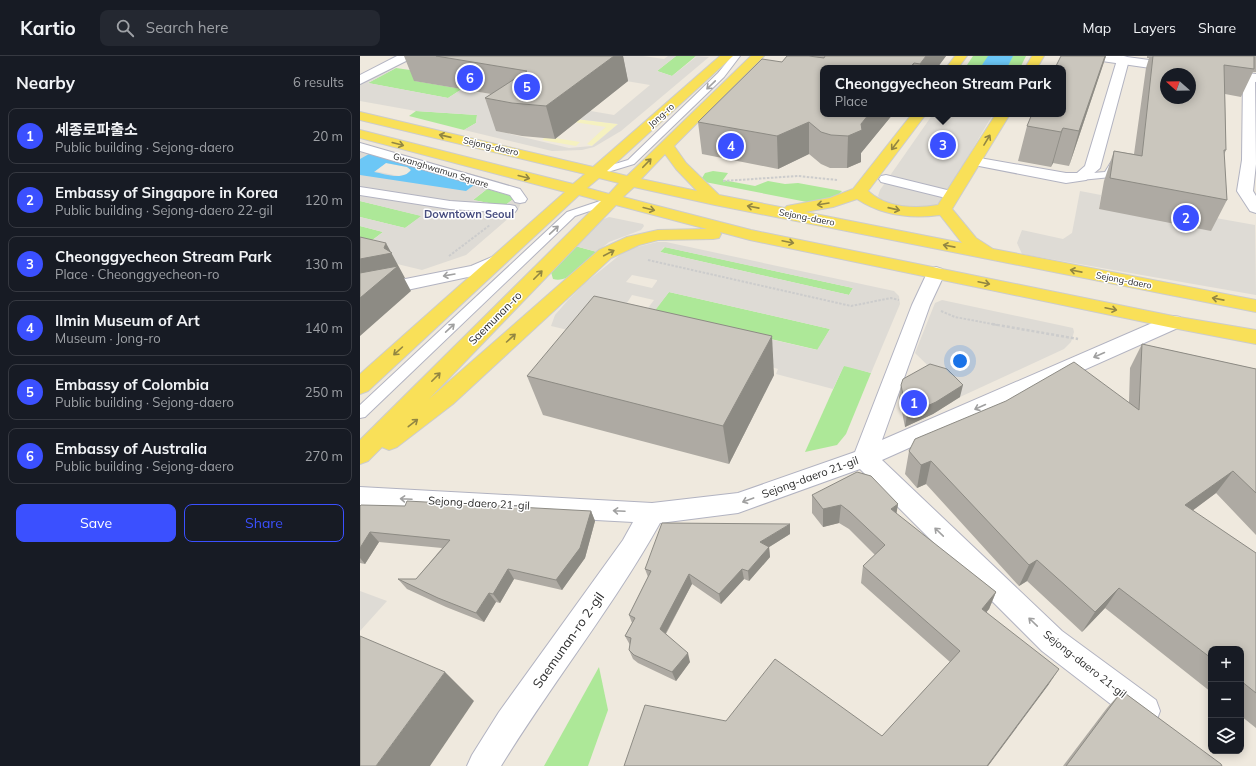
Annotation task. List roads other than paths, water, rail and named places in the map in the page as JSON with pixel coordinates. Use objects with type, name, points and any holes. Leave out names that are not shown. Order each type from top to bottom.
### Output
[{"type":"main road","name":"Jong-ro","points":[[595,173],[726,56]]},
{"type":"main road","points":[[629,182],[666,145],[750,71],[758,56]]},
{"type":"main road","points":[[954,65],[961,56]]},
{"type":"main road","points":[[1033,65],[1038,56]]},
{"type":"main road","name":"Sejong-daero","points":[[360,116],[552,161],[629,182],[1256,306]]},
{"type":"main road","points":[[774,211],[826,204],[847,199],[859,192],[917,117]]},
{"type":"main road","points":[[859,192],[872,202],[896,210],[924,212],[945,201],[974,161],[1001,117]]},
{"type":"main road","name":"Sejong-daero","points":[[360,134],[612,200],[750,234],[1256,338]]},
{"type":"main road","points":[[552,161],[591,156],[612,150],[638,134]]},
{"type":"main road","points":[[666,145],[681,166],[715,200]]},
{"type":"main road","points":[[360,386],[595,173]]},
{"type":"main road","name":"Saemunan-ro","points":[[360,455],[629,182]]},
{"type":"main road","points":[[715,200],[695,198],[682,201],[677,205],[678,210],[690,218],[750,234]]},
{"type":"main road","points":[[945,201],[970,242],[976,247],[1003,256]]},
{"type":"main road","points":[[360,464],[445,398],[605,254],[633,241],[658,235],[750,234]]},
{"type":"street","points":[[360,80],[406,56]]},
{"type":"street","points":[[1095,56],[1178,68]]},
{"type":"street","points":[[974,161],[1066,178],[1081,177],[1092,168],[1122,60]]},
{"type":"street","points":[[1207,72],[1253,78],[1252,161],[1245,191],[1256,208]]},
{"type":"street","name":"Gwanghwamun Square","points":[[360,147],[515,192],[515,204],[450,205],[360,191]]},
{"type":"street","points":[[886,179],[945,201]]},
{"type":"street","points":[[360,294],[476,270],[499,259]]},
{"type":"street","points":[[864,458],[921,305],[936,273]]},
{"type":"street","points":[[864,458],[1173,322]]},
{"type":"street","name":"Sejong-daero 21-gil","points":[[360,497],[652,513],[738,504],[864,458],[1052,641],[1163,724]]},
{"type":"street","name":"Saemunan-ro 2-gil","points":[[483,766],[510,723],[632,548],[652,513]]},
{"type":"lane","points":[[595,173],[631,162],[721,75],[736,56]]},
{"type":"lane","points":[[1081,177],[1108,175],[1118,156]]},
{"type":"lane","points":[[360,413],[571,214],[612,200]]},
{"type":"water","points":[[988,56],[1013,56],[1008,65],[982,65]]},
{"type":"water","points":[[369,154],[474,185],[466,191],[360,175],[360,159]],"holes":[[[386,163],[407,167],[411,170],[408,173],[399,176],[374,172]]]},
{"type":"place","name":"Embassy of Australia","points":[[470,78]]},
{"type":"place","name":"Embassy of Colombia","points":[[527,87]]},
{"type":"place","name":"Cheonggyecheon Stream Park","points":[[943,145]]},
{"type":"place","name":"Ilmin Museum of Art","points":[[731,146]]},
{"type":"place","name":"Embassy of Singapore in Korea","points":[[1186,218]]},
{"type":"place","name":"세종로파출소","points":[[914,403]]},
{"type":"district","name":"Downtown Seoul","points":[[469,214]]}]
